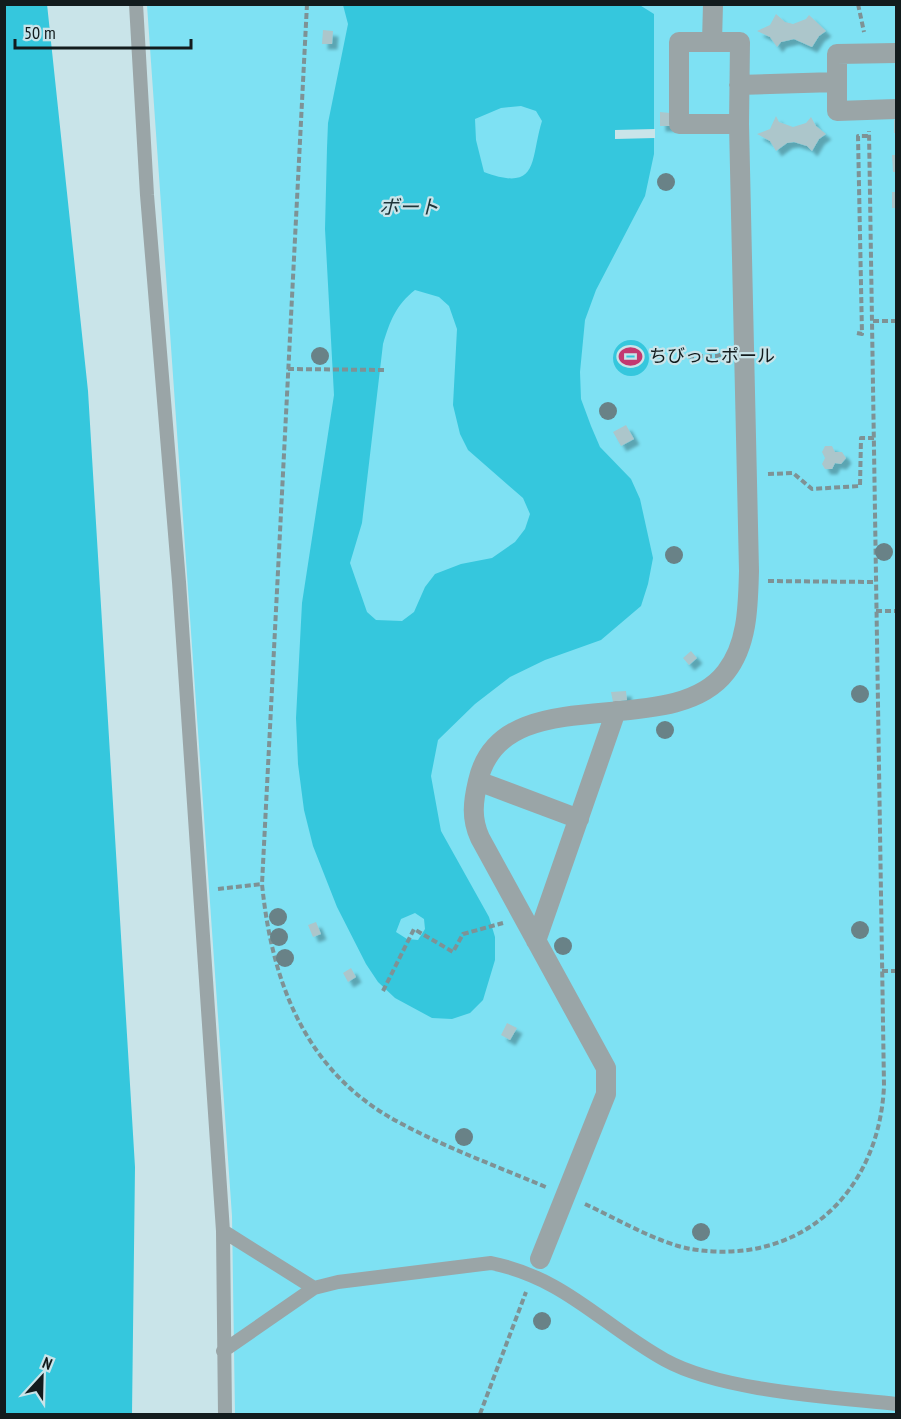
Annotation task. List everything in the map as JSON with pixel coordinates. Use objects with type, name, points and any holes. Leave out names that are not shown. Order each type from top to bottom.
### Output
[{"type":"street","points":[[712,42],[713,4]]},
{"type":"street","points":[[540,1259],[606,1094],[608,1081],[606,1068],[473,822],[473,799],[480,772],[495,749],[510,734],[532,723],[551,718],[616,711],[692,698],[726,673],[737,655],[743,635],[748,581],[739,124],[740,42],[679,42],[679,124],[739,124]]},
{"type":"street","points":[[897,53],[837,54],[836,82],[837,111],[897,109]]},
{"type":"street","points":[[740,85],[836,82]]},
{"type":"street","points":[[536,941],[616,711]]},
{"type":"street","points":[[478,781],[579,819]]},
{"type":"lane","points":[[136,4],[147,195],[179,582],[224,1231],[225,1414]]},
{"type":"lane","points":[[224,1231],[314,1288]]},
{"type":"lane","points":[[223,1351],[314,1288],[338,1281],[491,1263],[515,1268],[553,1284],[666,1361],[716,1380],[897,1404]]},
{"type":"path","points":[[858,4],[867,53]]},
{"type":"path","points":[[857,333],[862,334],[858,250],[858,136],[870,136]]},
{"type":"path","points":[[873,321],[897,321]]},
{"type":"path","points":[[679,357],[717,356],[728,352],[744,353]]},
{"type":"path","points":[[288,369],[386,370]]},
{"type":"path","points":[[768,474],[793,473],[812,489],[860,486],[861,438],[875,438]]},
{"type":"path","points":[[748,581],[876,582]]},
{"type":"path","points":[[876,611],[895,611]]},
{"type":"path","points":[[200,890],[262,884]]},
{"type":"path","points":[[383,991],[414,929],[453,952],[463,934],[498,924]]},
{"type":"path","points":[[882,971],[897,971]]},
{"type":"path","points":[[480,1414],[526,1292]]},
{"type":"shaded area","points":[[147,5],[896,5],[896,1414],[235,1414],[232,1216]]},
{"type":"water","points":[[47,4],[88,391],[135,1167],[132,1414],[5,1414],[4,5]]},
{"type":"water","name":"ボート","points":[[638,4],[654,14],[654,154],[645,196],[596,290],[585,320],[580,372],[581,399],[600,447],[631,479],[640,499],[653,558],[648,584],[641,606],[601,640],[545,660],[510,677],[475,704],[438,740],[431,776],[441,831],[489,917],[495,937],[495,960],[483,1000],[470,1013],[452,1019],[432,1018],[395,998],[378,982],[366,964],[337,907],[313,846],[304,810],[298,764],[296,718],[302,603],[334,395],[325,229],[328,123],[348,24],[343,5]],"holes":[[[521,106],[536,111],[542,121],[529,169],[524,175],[515,178],[484,172],[476,140],[475,119],[501,108]],[[415,290],[439,297],[449,306],[457,329],[453,405],[460,434],[468,450],[523,498],[530,514],[525,529],[515,542],[492,558],[461,564],[435,574],[425,587],[414,612],[402,621],[376,620],[367,612],[350,563],[362,523],[383,344],[394,314]],[[415,913],[424,919],[425,929],[418,940],[407,939],[396,932],[401,919]]]},
{"type":"water","name":"ちびっこポール","points":[[631,340],[644,345],[649,358],[644,371],[631,376],[618,371],[613,358],[618,345]]},
{"type":"pier","points":[[655,129],[655,138],[615,139],[615,130]]},
{"type":"building","points":[[776,14],[785,22],[793,24],[806,19],[809,15],[826,31],[819,36],[812,47],[794,39],[781,42],[777,47],[770,37],[757,31],[770,25]]},
{"type":"building","points":[[323,30],[333,31],[332,44],[322,44]]},
{"type":"building","points":[[660,112],[670,113],[670,126],[660,126]]},
{"type":"building","points":[[776,116],[779,122],[793,127],[806,123],[811,117],[816,126],[826,134],[819,139],[812,151],[807,146],[794,142],[787,143],[776,151],[770,141],[757,134],[770,129]]},
{"type":"building","points":[[894,120],[896,120],[896,133],[894,133]]},
{"type":"building","points":[[892,155],[896,155],[896,172],[893,172]]},
{"type":"building","points":[[892,192],[896,192],[896,208],[892,208]]},
{"type":"building","points":[[626,425],[634,439],[621,446],[613,432]]},
{"type":"building","points":[[825,446],[832,446],[835,452],[842,452],[846,458],[841,464],[835,463],[832,469],[825,469],[822,464],[825,458],[822,452]]},
{"type":"building","points":[[691,651],[697,658],[689,665],[683,658]]},
{"type":"building","points":[[626,691],[627,700],[613,702],[611,692]]},
{"type":"building","points":[[316,922],[321,934],[313,937],[308,925]]},
{"type":"building","points":[[351,968],[356,977],[348,982],[343,973]]},
{"type":"building","points":[[507,1023],[517,1028],[510,1040],[501,1035]]},
{"type":"place","name":"ちびっこポール","points":[[631,356]]}]
